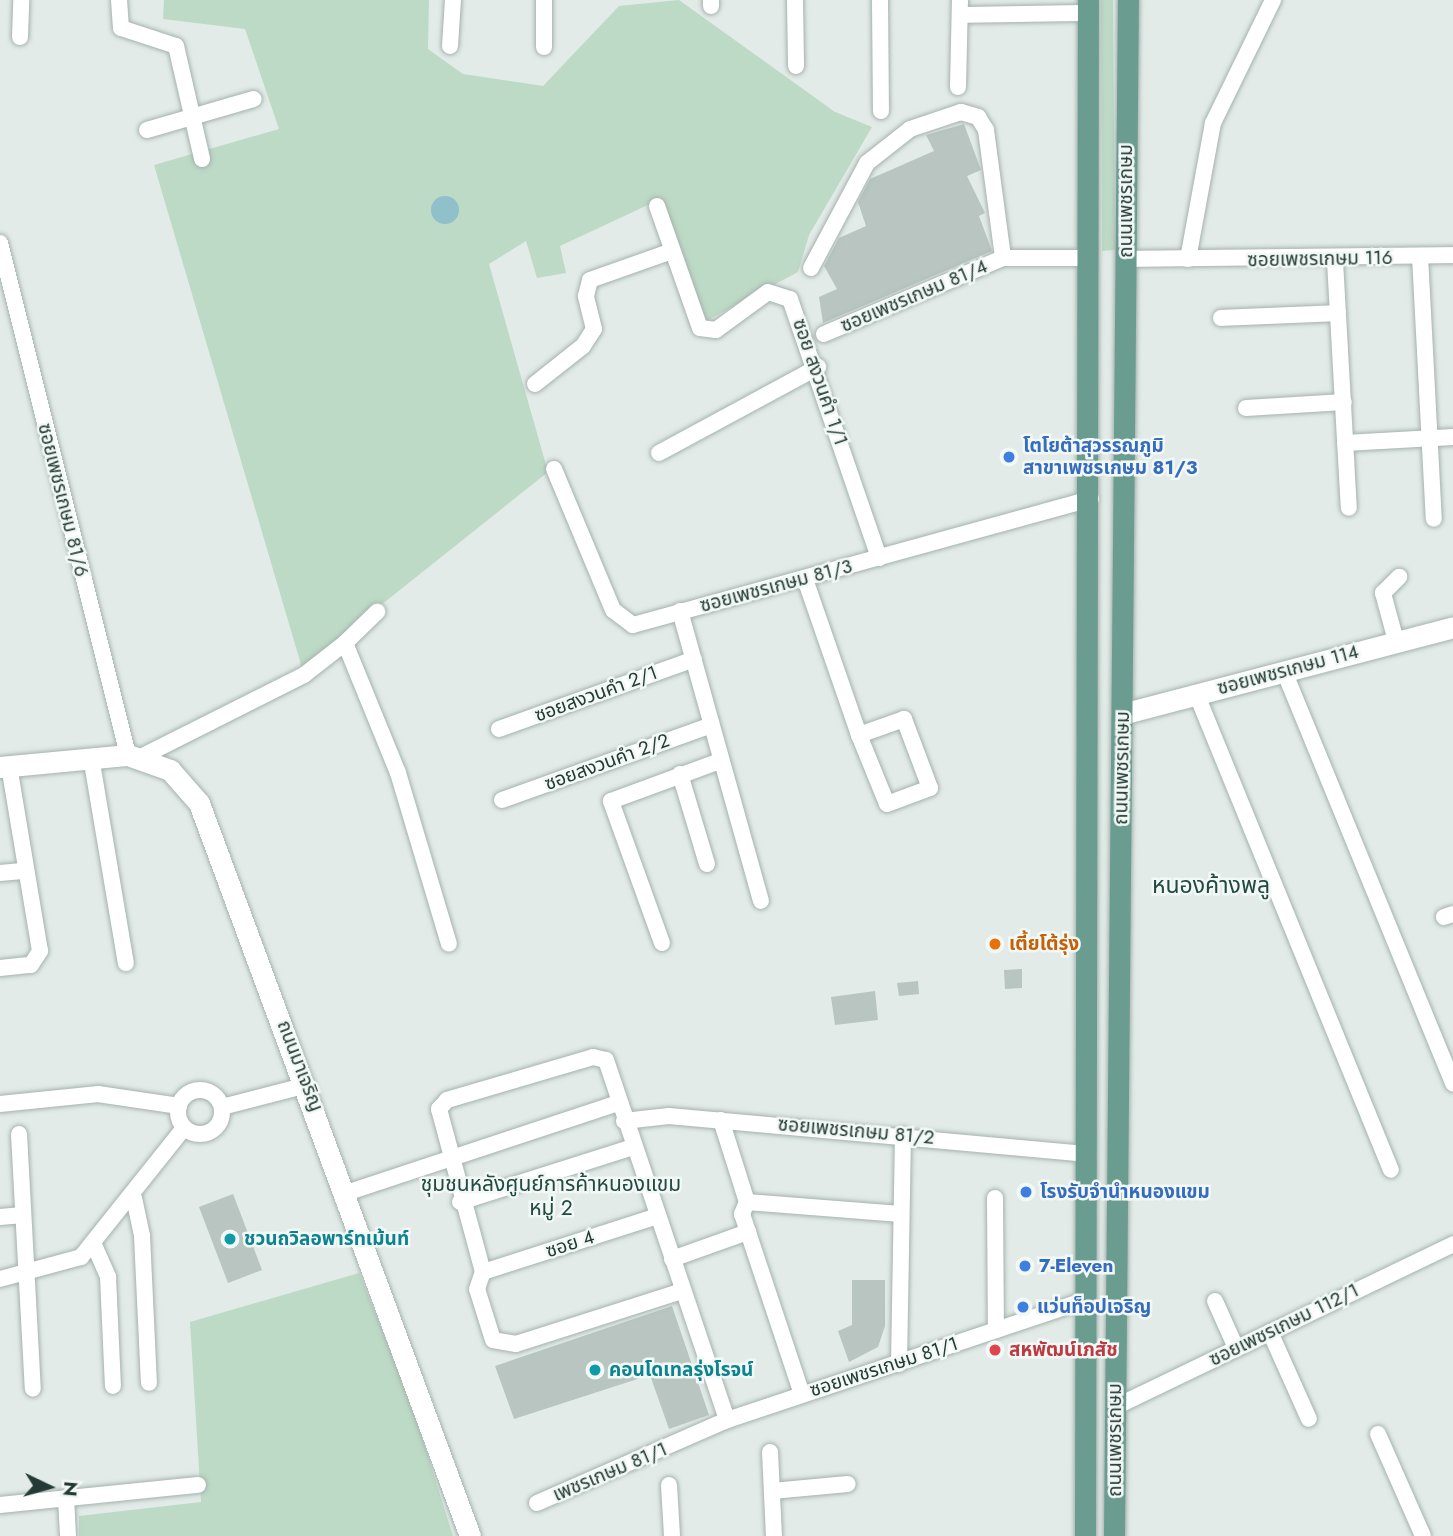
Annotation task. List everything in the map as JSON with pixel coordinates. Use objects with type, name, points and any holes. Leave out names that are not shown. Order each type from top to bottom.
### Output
[{"type":"main road","name":"ถนนเพชรเกษม","points":[[1114,1536],[1128,0]]},
{"type":"main road","name":"ถนนเพชรเกษม","points":[[1085,1536],[1091,499],[1087,258],[1088,6]]},
{"type":"main road","points":[[1087,258],[1126,259]]},
{"type":"main road","name":"ซอยเพชรเกษม 114","points":[[1122,714],[1453,627]]},
{"type":"main road","name":"ถนนมาเจริญ","points":[[4,766],[91,757],[133,757],[170,770],[199,803],[307,1086],[470,1536]]},
{"type":"street","points":[[20,0],[20,37]]},
{"type":"street","points":[[119,0],[121,28],[176,46],[202,159]]},
{"type":"street","points":[[450,46],[453,0]]},
{"type":"street","points":[[544,0],[544,47]]},
{"type":"street","points":[[795,0],[796,66]]},
{"type":"street","points":[[880,0],[881,111]]},
{"type":"street","points":[[1188,260],[1213,123],[1273,0]]},
{"type":"street","points":[[958,87],[960,7],[1088,6]]},
{"type":"street","points":[[147,130],[254,99]]},
{"type":"street","points":[[811,268],[867,163],[910,129],[961,112],[978,117],[986,130],[1003,258]]},
{"type":"street","points":[[535,384],[583,346],[594,329],[586,296],[590,280],[672,251],[657,206]]},
{"type":"street","name":"ซอยเพชรเกษม 81/6","points":[[0,243],[133,757]]},
{"type":"street","name":"ซอย สงวนคำ 1/1","points":[[672,251],[699,328],[706,331],[768,292],[779,292],[790,299],[818,367],[879,558]]},
{"type":"street","name":"ซอยเพชรเกษม 116","points":[[1126,259],[1335,261],[1453,254]]},
{"type":"street","points":[[1420,256],[1434,519]]},
{"type":"street","name":"ซอยเพชรเกษม 81/4","points":[[824,334],[1003,258],[1087,258]]},
{"type":"street","points":[[1335,261],[1349,508]]},
{"type":"street","points":[[1221,318],[1338,313]]},
{"type":"street","points":[[659,453],[818,367]]},
{"type":"street","points":[[1246,408],[1344,402]]},
{"type":"street","points":[[1345,443],[1453,437]]},
{"type":"street","name":"ซอยเพชรเกษม 81/3","points":[[554,469],[613,610],[633,625],[1091,499]]},
{"type":"street","points":[[1396,641],[1383,593],[1399,576]]},
{"type":"street","points":[[805,579],[859,735],[887,804],[930,788],[904,719],[859,735]]},
{"type":"street","points":[[680,611],[761,901]]},
{"type":"street","points":[[133,757],[304,675],[345,643],[377,612]]},
{"type":"street","points":[[345,643],[398,773],[449,944]]},
{"type":"street","name":"ซอยสงวนคำ 2/1","points":[[499,729],[694,659]]},
{"type":"street","points":[[1284,671],[1453,1084]]},
{"type":"street","points":[[1196,693],[1391,1170]]},
{"type":"street","name":"ซอยสงวนคำ 2/2","points":[[502,800],[711,725]]},
{"type":"street","points":[[91,757],[126,963]]},
{"type":"street","points":[[662,943],[611,802],[720,761]]},
{"type":"street","points":[[0,968],[39,959],[4,766]]},
{"type":"street","points":[[680,774],[708,864]]},
{"type":"street","points":[[0,873],[25,871]]},
{"type":"street","points":[[682,1291],[516,1344],[499,1344],[488,1335],[477,1289],[483,1272],[448,1160],[439,1109],[447,1100],[601,1055],[727,1420]]},
{"type":"street","points":[[222,1107],[307,1086]]},
{"type":"street","points":[[0,1104],[98,1094],[178,1106],[201,1089],[222,1107]]},
{"type":"street","points":[[346,1193],[618,1102]]},
{"type":"street","points":[[178,1106],[184,1128]]},
{"type":"street","points":[[184,1128],[211,1132],[222,1107]]},
{"type":"street","points":[[721,1120],[747,1202],[742,1214],[802,1394]]},
{"type":"street","name":"ซอยเพชรเกษม 81/2","points":[[624,1121],[721,1120],[1088,1154]]},
{"type":"street","points":[[0,1279],[66,1266],[94,1245],[134,1198],[184,1128]]},
{"type":"street","points":[[19,1134],[33,1389]]},
{"type":"street","points":[[898,1364],[903,1135]]},
{"type":"street","points":[[460,1202],[633,1147]]},
{"type":"street","points":[[134,1198],[142,1236],[149,1383]]},
{"type":"street","points":[[995,1198],[996,1330]]},
{"type":"street","points":[[747,1202],[901,1214]]},
{"type":"street","points":[[0,1217],[23,1215]]},
{"type":"street","name":"ซอย 4","points":[[483,1272],[657,1216]]},
{"type":"street","points":[[672,1259],[748,1232]]},
{"type":"street","name":"ซอยเพชรเกษม 112/1","points":[[1115,1407],[1453,1244]]},
{"type":"street","points":[[94,1245],[108,1277],[113,1386]]},
{"type":"street","name":"ซอยเพชรเกษม 81/1","points":[[683,1441],[727,1420],[1088,1299]]},
{"type":"street","points":[[1215,1301],[1236,1348]]},
{"type":"street","points":[[1270,1332],[1309,1419]]},
{"type":"street","points":[[1378,1434],[1423,1536]]},
{"type":"street","name":"เพชรเกษม 81/1","points":[[537,1503],[683,1441]]},
{"type":"street","points":[[770,1452],[774,1536]]},
{"type":"street","points":[[772,1491],[848,1483]]},
{"type":"street","points":[[0,1505],[198,1485]]},
{"type":"street","points":[[669,1485],[672,1536]]},
{"type":"street","points":[[66,1498],[68,1536]]},
{"type":"green space","points":[[164,0],[429,0],[428,49],[463,74],[543,86],[619,6],[679,0],[835,112],[872,127],[809,235],[798,272],[706,321],[650,204],[560,246],[566,273],[537,278],[526,241],[489,264],[548,472],[302,668],[154,165],[279,129],[245,29],[163,19]]},
{"type":"green space","points":[[1101,0],[1113,0],[1115,250],[1102,251]]},
{"type":"green space","points":[[359,1273],[409,1396],[453,1536],[79,1536],[79,1516],[201,1502],[190,1322]]},
{"type":"water","points":[[445,196],[455,200],[459,210],[455,220],[445,224],[435,220],[431,210],[435,200]]},
{"type":"building","points":[[964,124],[981,170],[967,176],[985,213],[979,216],[992,251],[823,323],[819,297],[837,289],[824,266],[839,238],[866,226],[858,202],[870,179],[934,151],[926,135]]},
{"type":"building","points":[[1022,969],[1022,988],[1005,989],[1004,970]]},
{"type":"building","points":[[918,981],[919,994],[899,996],[897,983]]},
{"type":"building","points":[[875,991],[878,1020],[835,1025],[831,997]]},
{"type":"building","name":"ชวนถวิลอพาร์ทเม้นท์","points":[[233,1194],[262,1270],[228,1283],[199,1207]]},
{"type":"building","points":[[852,1280],[885,1280],[885,1326],[878,1347],[849,1362],[838,1331],[852,1325]]},
{"type":"building","name":"คอนโดเทลรุ่งโรจน์","points":[[672,1306],[709,1415],[669,1429],[650,1375],[514,1419],[495,1366]]},
{"type":"place","name":"โตโยต้าสุวรรณภูมิ สาขาเพชรเกษม 81/3","points":[[1009,457]]},
{"type":"place","name":"เตี้ยโต้รุ่ง","points":[[995,944]]},
{"type":"place","name":"โรงรับจำนำหนองแขม","points":[[1026,1192]]},
{"type":"place","name":"ชวนถวิลอพาร์ทเม้นท์","points":[[230,1239]]},
{"type":"place","name":"7-Eleven","points":[[1025,1266]]},
{"type":"place","name":"แว่นท็อปเจริญ","points":[[1023,1307]]},
{"type":"place","name":"สหพัฒน์เภสัช","points":[[995,1350]]},
{"type":"place","name":"คอนโดเทลรุ่งโรจน์","points":[[595,1370]]},
{"type":"district","name":"หนองค้างพลู","points":[[1211,885]]},
{"type":"district","name":"ชุมชนหลังศูนย์การค้าหนองแขม หมู่ 2","points":[[551,1196]]}]
